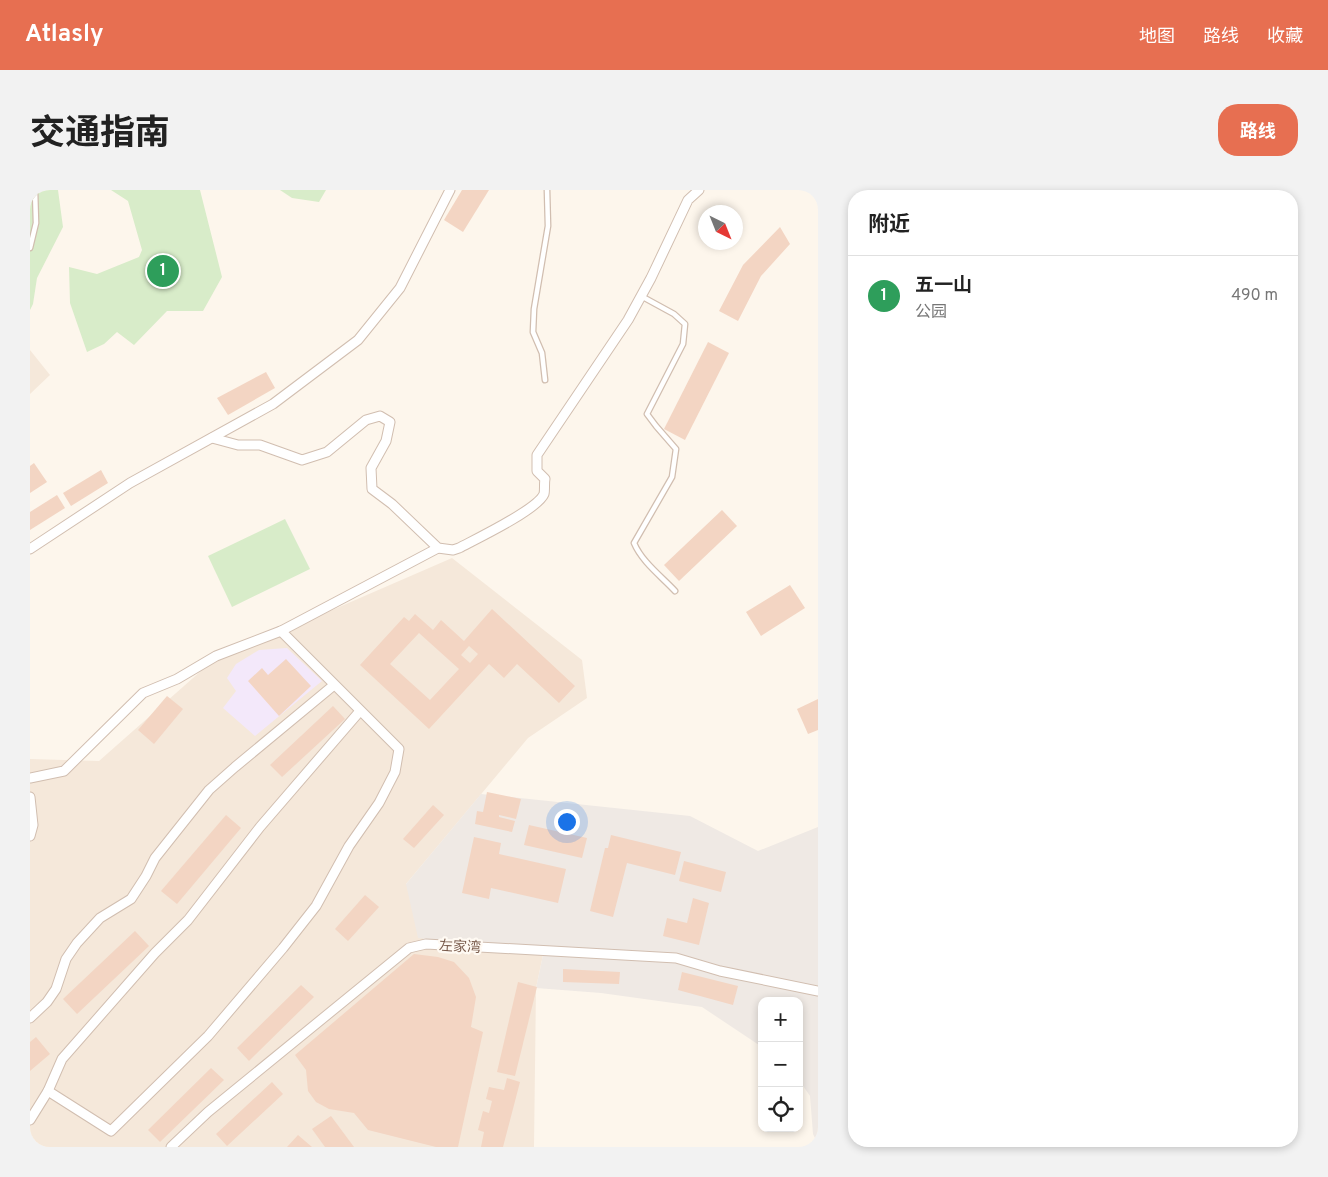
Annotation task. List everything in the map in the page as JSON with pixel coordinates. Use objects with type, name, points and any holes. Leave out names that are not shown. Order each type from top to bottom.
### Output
[{"type":"street","points":[[30,549],[130,483],[273,404],[358,340],[400,288],[450,190]]},
{"type":"street","points":[[30,778],[64,771],[143,693],[177,679],[216,656],[281,631],[438,548],[453,550],[459,548],[500,526],[536,503],[544,493],[545,479],[537,471],[537,455],[628,320],[688,200],[699,190]]},
{"type":"street","points":[[212,438],[238,445],[260,445],[302,460],[327,452],[366,420],[380,416],[390,422],[386,441],[371,468],[372,489],[392,504],[438,548]]},
{"type":"street","points":[[48,1091],[111,1131],[208,1036],[283,948],[316,906],[349,846],[379,803],[395,772],[399,749],[281,631]]},
{"type":"street","points":[[30,1018],[47,1002],[56,989],[66,959],[76,943],[100,918],[131,899],[155,858],[209,790],[334,685]]},
{"type":"street","points":[[30,1120],[48,1091],[62,1059],[155,954],[188,920],[260,827],[360,711]]},
{"type":"street","points":[[30,797],[33,825],[30,836]]},
{"type":"street","name":"左家湾","points":[[171,1147],[208,1112],[409,948],[426,944],[676,958],[720,971],[818,991]]},
{"type":"lane","points":[[30,248],[36,223],[35,190]]},
{"type":"lane","points":[[545,380],[542,353],[533,332],[534,308],[548,226],[547,190]]},
{"type":"lane","points":[[641,296],[674,314],[685,324],[683,344],[647,414],[676,449],[672,477],[634,543],[637,551],[646,562],[675,591]]},
{"type":"shaded area","points":[[30,350],[50,375],[30,394]]},
{"type":"shaded area","points":[[452,558],[582,660],[587,698],[528,738],[406,884],[543,955],[536,988],[534,1147],[30,1147],[30,759],[99,761],[210,663]]},
{"type":"shaded area","points":[[287,648],[322,681],[255,736],[223,708],[236,691],[227,678],[236,664],[259,650]]},
{"type":"shaded area","points":[[481,794],[690,816],[758,851],[818,827],[818,1144],[813,1134],[810,1096],[803,1086],[803,997],[758,997],[758,1044],[702,1007],[601,993],[536,988],[543,955],[418,938],[406,884]]},
{"type":"green space","points":[[30,190],[58,190],[63,227],[37,278],[33,304],[30,310]]},
{"type":"green space","points":[[111,190],[200,190],[222,277],[203,311],[167,311],[134,345],[117,332],[104,344],[87,352],[70,303],[69,267],[97,274],[139,257],[142,250],[128,201]]},
{"type":"green space","points":[[280,190],[326,190],[319,202],[292,198]]},
{"type":"green space","points":[[285,519],[310,569],[232,607],[208,556]]},
{"type":"building","points":[[462,190],[489,190],[463,232],[444,220]]},
{"type":"building","points":[[780,227],[790,244],[761,276],[738,321],[719,311],[743,265]]},
{"type":"building","points":[[708,342],[729,353],[685,440],[664,429]]},
{"type":"building","points":[[266,372],[275,388],[228,415],[217,398]]},
{"type":"building","points":[[34,463],[47,482],[30,493],[30,466]]},
{"type":"building","points":[[101,470],[108,483],[71,506],[63,493]]},
{"type":"building","points":[[57,495],[65,508],[30,530],[30,512]]},
{"type":"building","points":[[722,510],[737,526],[679,581],[664,565]]},
{"type":"building","points":[[790,585],[805,608],[761,636],[746,612]]},
{"type":"building","points":[[492,609],[575,686],[559,703],[517,664],[504,678],[489,664],[429,729],[360,665],[404,617],[409,621],[415,614],[433,630],[441,620],[464,641]],"holes":[[[419,633],[459,669],[430,700],[390,664]],[[469,646],[478,654],[470,663],[461,655]]]},
{"type":"building","points":[[286,659],[311,686],[279,716],[248,681],[262,668],[268,675]]},
{"type":"building","points":[[167,696],[183,709],[154,744],[138,730]]},
{"type":"building","points":[[818,699],[818,730],[808,734],[797,709]]},
{"type":"building","points":[[333,706],[345,719],[282,777],[270,765]]},
{"type":"building","points":[[487,792],[521,799],[516,819],[499,815],[499,817],[515,821],[512,832],[475,824],[477,811],[483,812]]},
{"type":"building","points":[[433,805],[444,815],[414,848],[403,839]]},
{"type":"building","points":[[226,815],[241,828],[177,904],[161,891]]},
{"type":"building","points":[[529,825],[587,838],[582,858],[524,845]]},
{"type":"building","points":[[611,835],[681,852],[675,875],[627,863],[613,917],[590,911],[605,848],[608,848]]},
{"type":"building","points":[[474,837],[501,843],[499,854],[566,869],[558,903],[491,888],[489,899],[462,893]]},
{"type":"building","points":[[684,861],[726,872],[721,892],[679,881]]},
{"type":"building","points":[[365,895],[379,907],[348,941],[335,929]]},
{"type":"building","points":[[693,898],[709,903],[699,945],[663,936],[667,918],[687,923]]},
{"type":"building","points":[[135,931],[149,946],[77,1014],[63,999]]},
{"type":"building","points":[[414,954],[438,957],[454,962],[469,978],[476,997],[471,1027],[483,1032],[458,1147],[436,1147],[368,1130],[354,1113],[329,1109],[316,1102],[308,1091],[306,1070],[295,1055]]},
{"type":"building","points":[[563,969],[620,972],[619,984],[563,982]]},
{"type":"building","points":[[682,972],[738,986],[733,1005],[678,990]]},
{"type":"building","points":[[518,982],[537,987],[515,1076],[497,1072]]},
{"type":"building","points":[[301,985],[314,997],[249,1061],[237,1048]]},
{"type":"building","points":[[36,1037],[50,1054],[30,1071],[30,1042]]},
{"type":"building","points":[[211,1068],[224,1080],[160,1142],[148,1130]]},
{"type":"building","points":[[507,1078],[520,1082],[503,1147],[481,1147],[484,1132],[478,1130],[483,1111],[489,1113],[492,1101],[486,1099],[489,1087],[504,1090]]},
{"type":"building","points":[[272,1082],[283,1094],[227,1146],[216,1134]]},
{"type":"building","points":[[331,1116],[354,1147],[325,1147],[312,1129]]},
{"type":"building","points":[[298,1135],[312,1147],[287,1147]]},
{"type":"place","name":"五一山","points":[[163,271]]}]
